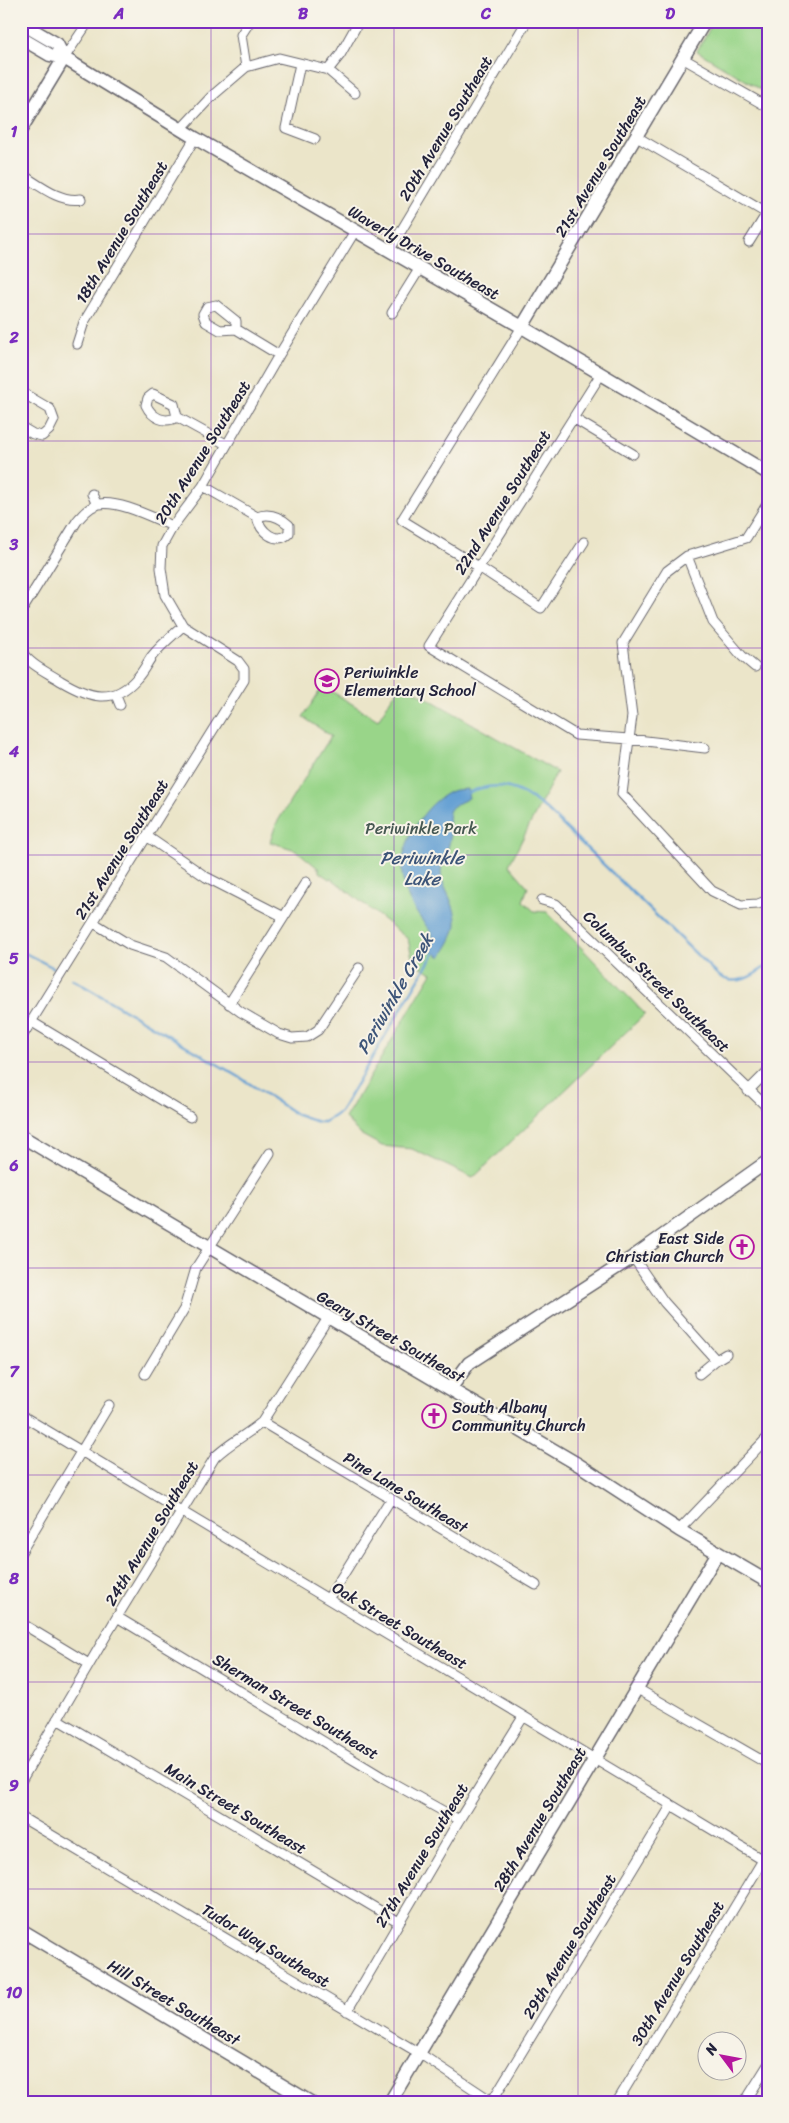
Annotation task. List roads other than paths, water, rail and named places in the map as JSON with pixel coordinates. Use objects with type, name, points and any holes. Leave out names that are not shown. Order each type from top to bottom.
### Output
[{"type":"main road","name":"21st Avenue Southeast","points":[[522,327],[706,21]]},
{"type":"main road","name":"Waverly Drive Southeast","points":[[21,23],[57,44],[64,58]]},
{"type":"main road","name":"Waverly Drive Southeast","points":[[21,38],[50,55],[64,58],[195,138],[522,327],[768,473]]},
{"type":"main road","points":[[21,129],[64,58]]},
{"type":"main road","name":"Geary Street Southeast","points":[[21,1136],[579,1465],[717,1554],[768,1582]]},
{"type":"main road","points":[[450,1389],[470,1363],[633,1256],[768,1161]]},
{"type":"main road","name":"28th Avenue Southeast","points":[[390,2102],[717,1554]]},
{"type":"main road","name":"Hill Street Southeast","points":[[21,1930],[310,2102]]},
{"type":"street","points":[[64,58],[89,21]]},
{"type":"street","points":[[246,67],[241,35],[250,21]]},
{"type":"street","points":[[328,70],[340,55],[359,21]]},
{"type":"street","name":"20th Avenue Southeast","points":[[389,251],[527,21]]},
{"type":"street","points":[[181,129],[210,97],[246,67],[279,58],[328,70],[355,93]]},
{"type":"street","points":[[684,59],[768,107]]},
{"type":"street","points":[[300,64],[286,128],[315,139]]},
{"type":"street","points":[[637,137],[767,213],[748,242]]},
{"type":"street","name":"18th Avenue Southeast","points":[[77,344],[84,322],[195,138]]},
{"type":"street","points":[[21,174],[63,199],[81,200]]},
{"type":"street","name":"20th Avenue Southeast","points":[[246,676],[244,669],[238,661],[183,626],[165,595],[161,568],[162,546],[173,526],[203,486],[279,355],[355,231]]},
{"type":"street","points":[[392,313],[420,268]]},
{"type":"street","points":[[522,327],[402,520],[541,608],[584,542]]},
{"type":"street","points":[[236,329],[279,355]]},
{"type":"street","name":"22nd Avenue Southeast","points":[[601,374],[429,646],[576,735],[629,739]]},
{"type":"street","points":[[21,392],[50,409],[54,420],[49,430],[42,436],[33,434],[21,427]]},
{"type":"street","points":[[177,417],[226,444]]},
{"type":"street","points":[[573,418],[633,454]]},
{"type":"street","points":[[203,486],[257,517]]},
{"type":"street","points":[[92,494],[96,505]]},
{"type":"street","points":[[768,503],[746,538],[687,556],[667,571],[623,643],[632,716],[622,794],[712,891],[741,905],[758,904],[768,900]]},
{"type":"street","points":[[21,612],[77,521],[87,510],[96,505],[114,504],[173,526]]},
{"type":"street","points":[[687,556],[712,622],[755,668]]},
{"type":"street","points":[[21,650],[34,664],[74,689],[101,697],[116,695],[137,679],[151,657],[183,626]]},
{"type":"street","name":"21st Avenue Southeast","points":[[21,1038],[228,709],[246,676]]},
{"type":"street","points":[[116,695],[120,706]]},
{"type":"street","points":[[629,739],[705,748]]},
{"type":"street","points":[[148,837],[206,877],[284,917]]},
{"type":"street","points":[[229,1004],[306,882]]},
{"type":"street","name":"Columbus Street Southeast","points":[[542,900],[556,904],[768,1108]]},
{"type":"street","points":[[94,923],[130,945],[166,957],[229,1004],[279,1034],[292,1038],[307,1038],[318,1030],[359,968]]},
{"type":"street","points":[[32,1022],[190,1117]]},
{"type":"street","points":[[748,1090],[768,1070]]},
{"type":"street","points":[[144,1374],[184,1309],[196,1268],[270,1154]]},
{"type":"street","points":[[633,1256],[664,1302],[716,1360]]},
{"type":"street","name":"24th Avenue Southeast","points":[[21,1781],[117,1617],[215,1457],[225,1447],[252,1431],[262,1422],[328,1318]]},
{"type":"street","points":[[699,1374],[726,1354]]},
{"type":"street","points":[[21,1552],[109,1405]]},
{"type":"street","name":"Oak Street Southeast","points":[[21,1416],[763,1860]]},
{"type":"street","name":"Pine Lane Southeast","points":[[262,1422],[536,1586]]},
{"type":"street","points":[[679,1530],[768,1437]]},
{"type":"street","points":[[328,1599],[390,1500]]},
{"type":"street","name":"Sherman Street Southeast","points":[[117,1617],[459,1820]]},
{"type":"street","points":[[21,1623],[89,1664]]},
{"type":"street","points":[[636,1688],[768,1764]]},
{"type":"street","name":"27th Avenue Southeast","points":[[347,2011],[459,1820],[523,1717]]},
{"type":"street","name":"Main Street Southeast","points":[[57,1720],[399,1922]]},
{"type":"street","name":"29th Avenue Southeast","points":[[492,2101],[672,1806]]},
{"type":"street","name":"Tudor Way Southeast","points":[[21,1817],[419,2053],[492,2101]]},
{"type":"street","name":"30th Avenue Southeast","points":[[617,2102],[763,1860]]},
{"type":"street","points":[[745,2102],[768,2065]]},
{"type":"water","name":"Periwinkle Lake","points":[[467,789],[469,798],[454,806],[448,815],[450,838],[442,863],[441,875],[455,912],[456,926],[451,940],[441,957],[428,949],[433,942],[432,933],[408,898],[403,882],[402,862],[410,837],[424,814],[442,796],[454,790]]},
{"type":"waterway","name":"Periwinkle Creek","points":[[465,794],[477,789],[498,786],[517,790],[545,808],[719,976],[732,980],[745,979],[768,965]]},
{"type":"waterway","name":"Periwinkle Creek","points":[[72,979],[241,1078],[297,1115],[318,1122],[325,1122],[340,1112],[436,950]]},
{"type":"waterway","name":"Periwinkle Creek","points":[[21,951],[54,968]]},
{"type":"place","name":"Periwinkle Elementary School","points":[[327,681]]},
{"type":"place","name":"East Side Christian Church","points":[[742,1247]]},
{"type":"place","name":"South Albany Community Church","points":[[434,1416]]},
{"type":"park label","name":"Periwinkle Park","points":[[421,828]]}]
